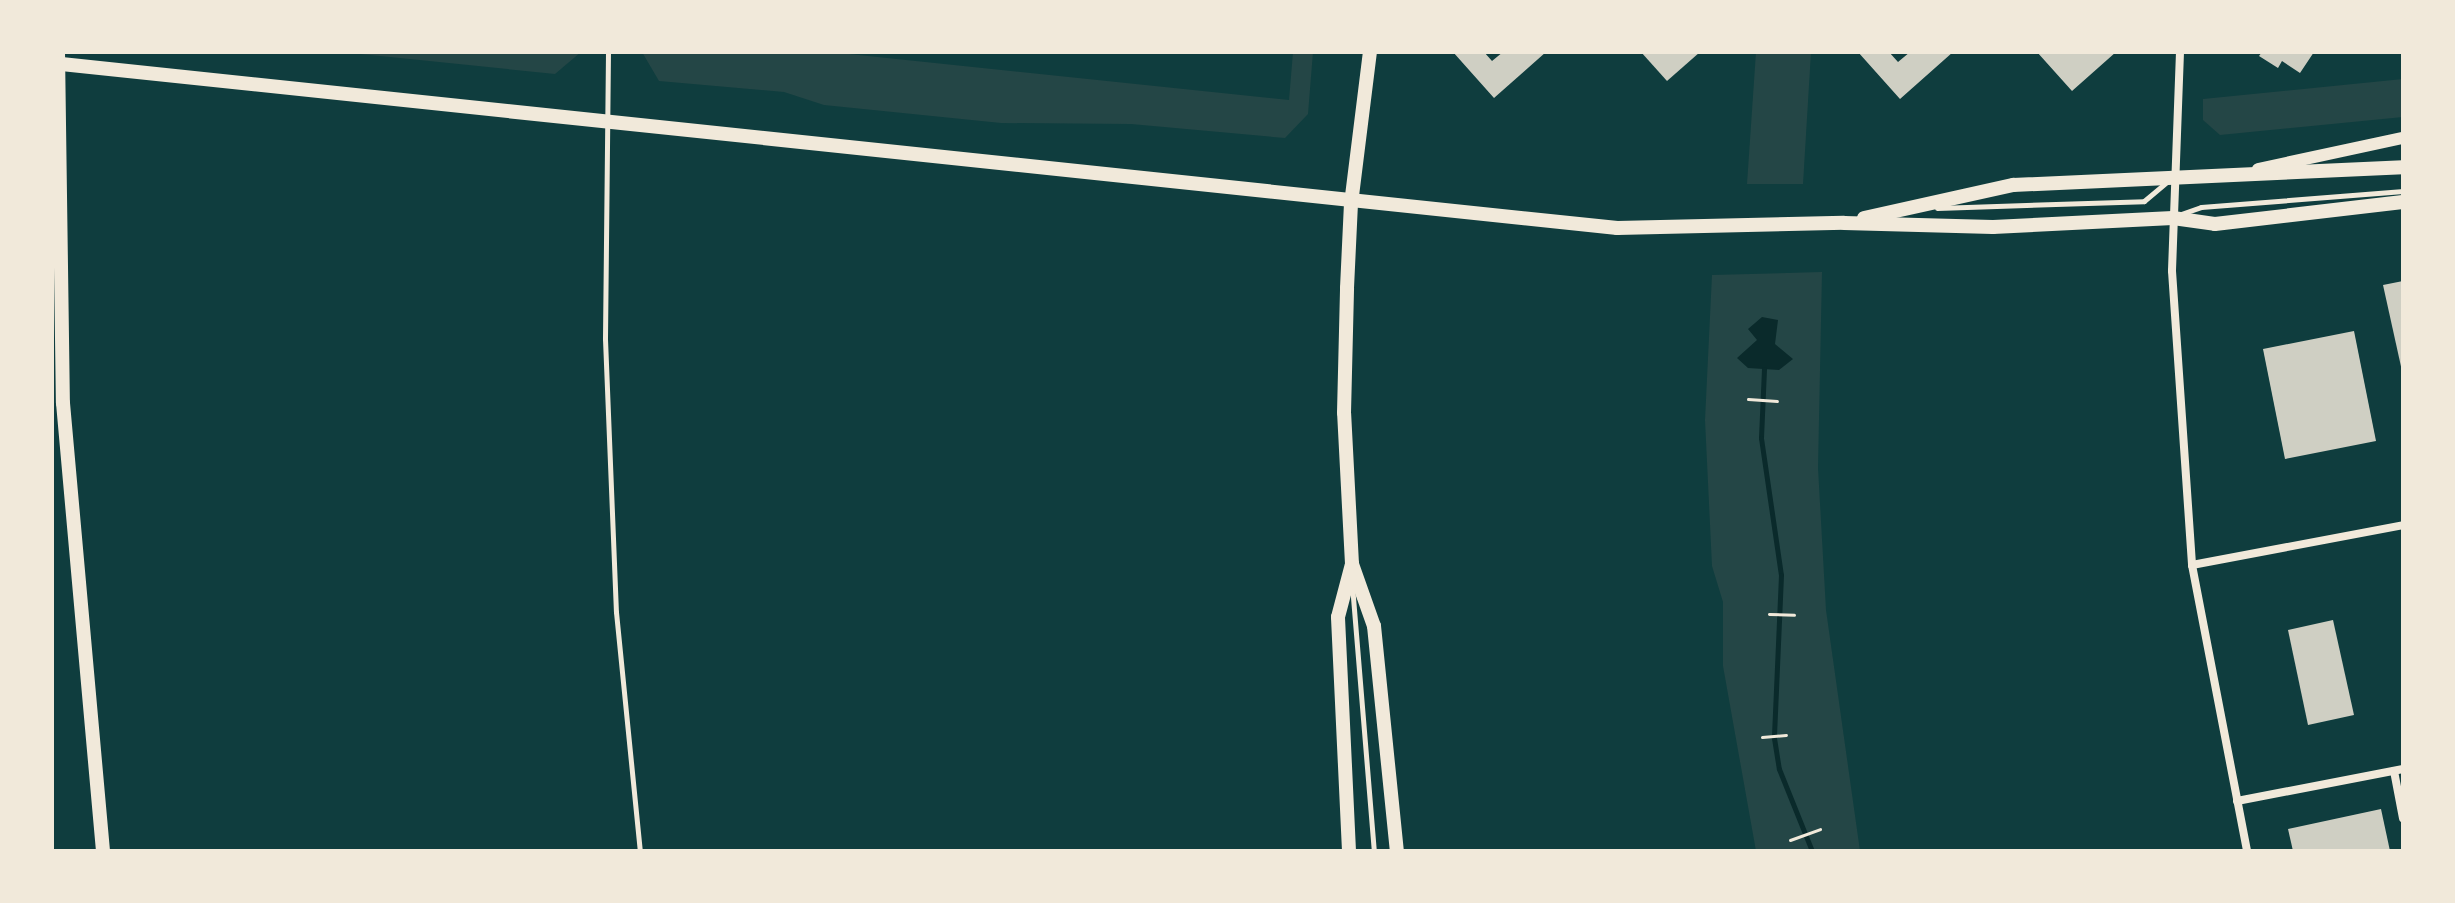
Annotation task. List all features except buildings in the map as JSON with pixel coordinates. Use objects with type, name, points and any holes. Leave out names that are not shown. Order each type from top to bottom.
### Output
[{"type":"main road","points":[[1370,52],[1364,127],[1351,204],[1344,413],[1352,564],[1374,626],[1397,851]]},
{"type":"main road","points":[[103,851],[63,403],[56,208],[56,60],[1351,204],[1617,228],[1844,223],[1993,227],[2173,218],[2215,224],[2403,202]]},
{"type":"main road","points":[[1844,223],[2013,185],[2403,167]]},
{"type":"main road","points":[[1349,851],[1338,617],[1352,564]]},
{"type":"street","points":[[2180,52],[2173,218],[2192,565],[2247,851]]},
{"type":"street","points":[[2236,175],[2403,138]]},
{"type":"street","points":[[2368,208],[2403,210]]},
{"type":"street","points":[[2192,565],[2403,525]]},
{"type":"street","points":[[2237,801],[2398,770],[2403,818]]},
{"type":"lane","points":[[608,52],[604,123],[605,339],[616,612],[640,851]]},
{"type":"lane","points":[[1904,209],[2144,201],[2175,176]]},
{"type":"lane","points":[[2173,218],[2201,207],[2403,191]]},
{"type":"lane","points":[[1352,564],[1359,710],[1374,851]]},
{"type":"path","points":[[1748,399],[1777,401]]},
{"type":"path","points":[[1769,614],[1794,615]]},
{"type":"path","points":[[1762,737],[1786,735]]},
{"type":"path","points":[[1790,840],[1820,829]]},
{"type":"shaded area","points":[[341,52],[581,52],[555,74]]},
{"type":"shaded area","points":[[642,52],[830,52],[1289,100],[1293,52],[1313,52],[1308,114],[1285,138],[1131,124],[1001,123],[824,105],[784,92],[659,81]]},
{"type":"shaded area","points":[[1756,52],[1811,52],[1803,184],[1747,184]]},
{"type":"shaded area","points":[[2403,79],[2403,117],[2220,135],[2203,120],[2203,99]]},
{"type":"shaded area","points":[[1822,272],[1818,468],[1826,610],[1860,851],[1756,851],[1723,666],[1723,602],[1712,566],[1705,420],[1712,275]]},
{"type":"shaded area","points":[[1762,317],[1778,320],[1775,344],[1793,359],[1779,370],[1748,368],[1737,358],[1757,340],[1748,329]]},
{"type":"waterway","points":[[1764,369],[1761,438],[1781,575],[1774,738],[1779,769],[1812,851]]}]
